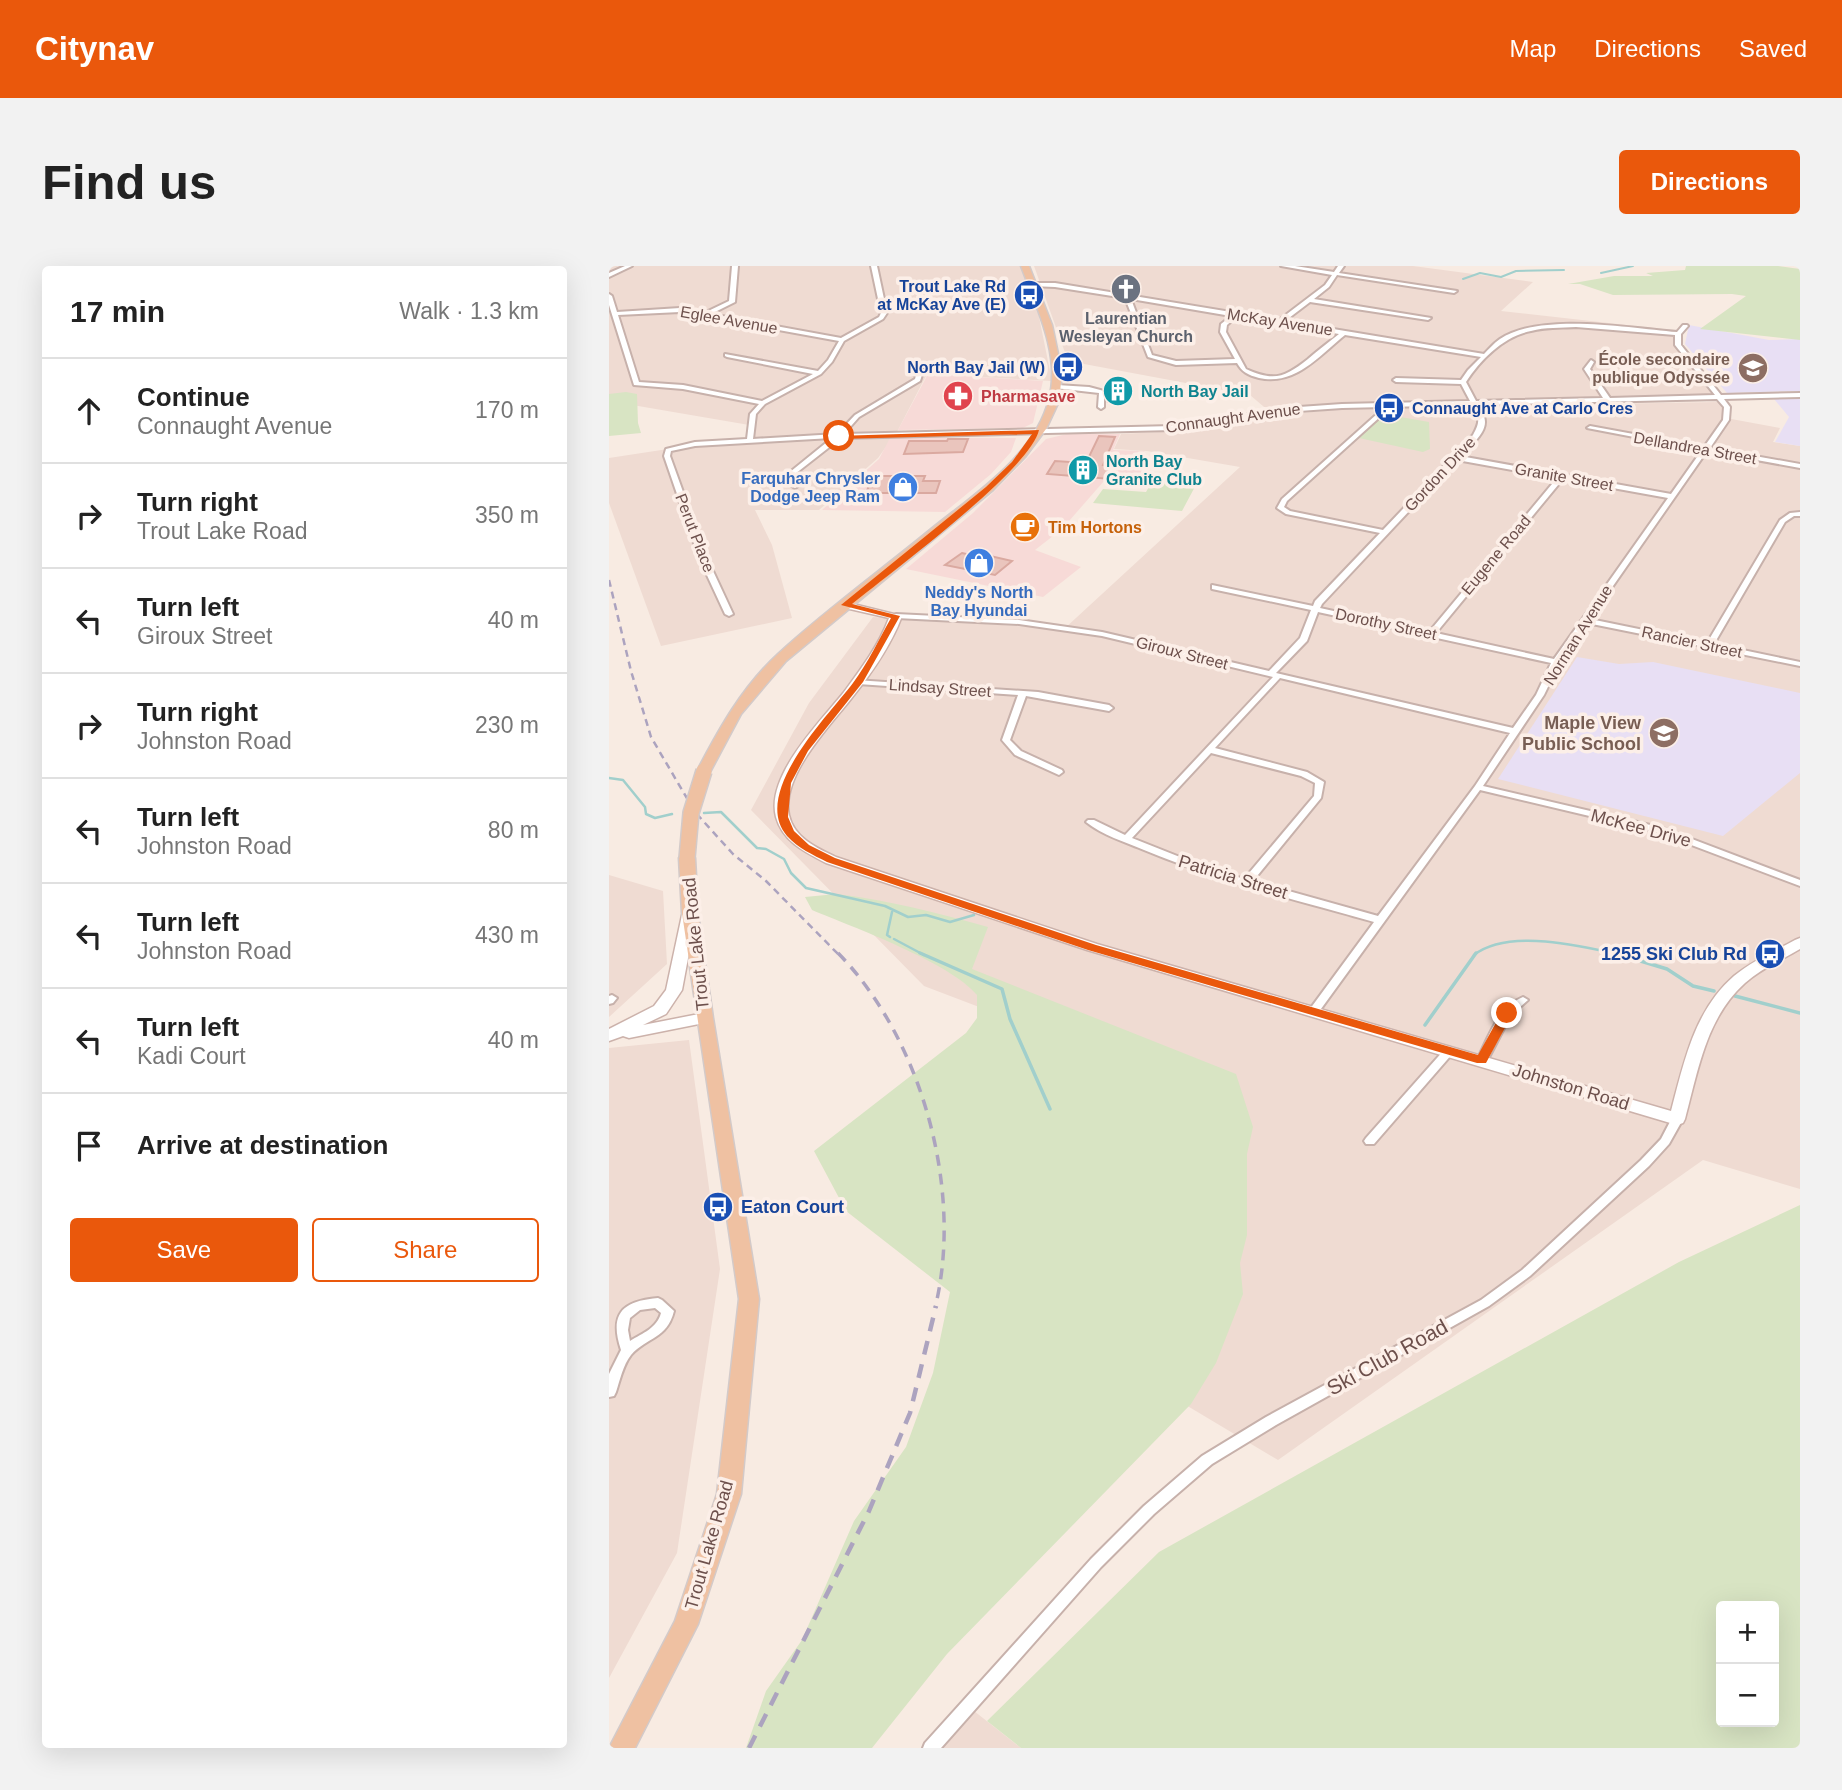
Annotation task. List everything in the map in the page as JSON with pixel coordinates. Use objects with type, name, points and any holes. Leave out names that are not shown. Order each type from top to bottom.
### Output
[{"type":"main road","name":"Trout Lake Road","points":[[621,1748],[686,1623],[729,1493],[749,1299],[690,913],[687,858],[691,813],[704,771],[722,734],[750,693],[781,658],[989,488],[1015,463],[1047,416],[1057,387],[1057,374],[1049,338],[1025,266]]},
{"type":"street","points":[[609,275],[629,266]]},
{"type":"street","points":[[706,314],[732,302],[735,266]]},
{"type":"street","points":[[750,440],[753,414],[763,403],[819,373],[830,361],[842,340],[873,324],[884,313],[874,266]]},
{"type":"street","points":[[1284,266],[1454,291]]},
{"type":"street","points":[[1279,323],[1310,300],[1337,274],[1341,266]]},
{"type":"street","name":"McKay Avenue","points":[[1033,285],[1055,285],[1485,356]]},
{"type":"street","points":[[609,296],[636,384],[683,387],[763,403]]},
{"type":"street","points":[[1127,297],[1150,356],[1176,363],[1239,361]]},
{"type":"street","points":[[1310,300],[1428,318]]},
{"type":"street","name":"Eglee Avenue","points":[[615,314],[662,310],[706,314],[842,340]]},
{"type":"street","points":[[1235,315],[1224,324],[1223,332],[1244,370],[1251,374],[1285,377],[1343,333]]},
{"type":"street","points":[[1397,380],[1463,382],[1467,374],[1485,356],[1510,335],[1551,326],[1590,325],[1678,334]]},
{"type":"street","points":[[1685,326],[1678,334],[1678,345],[1721,398]]},
{"type":"street","points":[[727,355],[819,373]]},
{"type":"street","points":[[1591,362],[1587,369],[1608,400]]},
{"type":"street","points":[[795,486],[792,473],[839,436],[856,416],[918,380],[918,366]]},
{"type":"street","name":"Gordon Drive","points":[[1125,840],[1211,750],[1304,639],[1318,603],[1476,436],[1482,424],[1463,382]]},
{"type":"street","points":[[1057,387],[1089,388],[1102,392],[1101,407]]},
{"type":"street","name":"Connaught Avenue","points":[[666,451],[695,444],[750,440],[1173,428],[1311,408],[1800,395]]},
{"type":"street","name":"Norman Avenue","points":[[1314,1011],[1478,787],[1540,695],[1556,662],[1671,496],[1707,450],[1726,420],[1727,407],[1721,398]]},
{"type":"street","points":[[1379,415],[1283,500],[1279,508],[1288,513],[1384,532]]},
{"type":"street","name":"Dellandrea Street","points":[[1590,428],[1800,466]]},
{"type":"street","name":"Perut Place","points":[[666,451],[703,558],[729,614]]},
{"type":"street","name":"Granite Street","points":[[1458,458],[1671,496]]},
{"type":"street","name":"Eugene Road","points":[[1431,634],[1562,477]]},
{"type":"street","points":[[1709,645],[1782,521],[1792,514],[1800,514]]},
{"type":"street","name":"Dorothy Street","points":[[1215,587],[1556,662]]},
{"type":"street","name":"Giroux Street","points":[[845,605],[896,616],[1064,627],[1102,634],[1514,731]]},
{"type":"street","name":"Johnston Road","points":[[896,616],[858,682],[804,750],[786,783],[783,817],[790,833],[806,847],[831,860],[1092,947],[1677,1119]]},
{"type":"street","name":"Rancier Street","points":[[1585,620],[1800,664]]},
{"type":"street","name":"Lindsay Street","points":[[858,682],[1023,693],[1109,708]]},
{"type":"street","points":[[1023,693],[1006,740],[1018,753],[1059,772]]},
{"type":"street","points":[[1211,750],[1304,774],[1320,782],[1318,796],[1247,882]]},
{"type":"street","name":"McKee Drive","points":[[1478,787],[1660,831],[1800,883]]},
{"type":"street","name":"Patricia Street","points":[[1091,822],[1125,840],[1187,864],[1380,920]]},
{"type":"street","points":[[609,1036],[660,1010],[674,990],[690,913]]},
{"type":"street","name":"Ski Club Road","points":[[931,1748],[1096,1563],[1149,1510],[1207,1460],[1271,1421],[1485,1303],[1526,1273],[1645,1163],[1665,1141],[1677,1119],[1702,1028],[1717,1000],[1741,978],[1800,943]]},
{"type":"street","points":[[1482,1060],[1507,1013],[1523,1000]]},
{"type":"street","points":[[609,1036],[704,1018]]},
{"type":"street","points":[[1370,1141],[1449,1051]]},
{"type":"street","points":[[609,1392],[627,1350]]},
{"type":"shaded area","points":[[609,266],[1020,266],[1036,302],[1052,381],[927,374],[898,430],[878,458],[819,510],[755,510],[772,545],[792,618],[661,646],[609,503],[609,458],[753,436],[755,426],[609,401]]},
{"type":"shaded area","points":[[1034,266],[1413,266],[1533,282],[1501,311],[1671,330],[1713,395],[1311,405],[1270,412],[1250,395],[1068,361]]},
{"type":"shaded area","name":"École secondaire publique Odyssée","points":[[1689,325],[1769,340],[1800,339],[1800,391],[1727,393],[1685,344]]},
{"type":"shaded area","points":[[928,374],[1043,381],[1033,423],[1023,428],[898,430]]},
{"type":"shaded area","points":[[1774,399],[1800,399],[1800,446],[1775,442],[1789,417]]},
{"type":"shaded area","points":[[1720,402],[1726,418],[1780,428],[1773,442],[1800,446],[1800,1189],[1703,1160],[1278,1460],[1149,1383],[1247,1109],[924,986],[751,810],[809,703],[873,617],[1064,629],[1240,467],[1147,451],[1114,449],[1121,434],[1200,430],[1281,415],[1355,408]]},
{"type":"shaded area","points":[[1067,434],[1120,434],[1113,450],[1144,451],[1150,473],[1104,481],[1062,529],[1035,550],[1081,567],[1043,597],[906,569],[973,513],[1046,439]]},
{"type":"shaded area","points":[[890,438],[1016,438],[1011,452],[991,474],[945,512],[822,510],[879,459]]},
{"type":"shaded area","name":"Maple View Public School","points":[[1577,657],[1619,664],[1653,662],[1800,693],[1800,773],[1723,836],[1498,779]]},
{"type":"shaded area","points":[[609,875],[663,891],[667,964],[609,1017]]},
{"type":"shaded area","points":[[689,1040],[720,1269],[677,1553],[609,1678],[609,1048]]},
{"type":"shaded area","points":[[969,1707],[1021,1748],[931,1748]]},
{"type":"green space","points":[[1686,266],[1778,266],[1800,269],[1800,340],[1700,329],[1746,296],[1613,295],[1580,284],[1568,284],[1614,276],[1653,276],[1646,273],[1685,270]]},
{"type":"green space","points":[[609,394],[637,394],[641,433],[609,436]]},
{"type":"green space","points":[[1383,414],[1429,422],[1430,449],[1423,452],[1359,438]]},
{"type":"green space","points":[[1155,477],[1198,481],[1182,511],[1093,503],[1103,489],[1146,492]]},
{"type":"green space","points":[[836,894],[894,903],[988,927],[972,969],[1236,1074],[1253,1127],[1247,1154],[1247,1235],[1240,1263],[1243,1294],[1216,1363],[1191,1404],[947,1654],[872,1748],[746,1748],[766,1691],[802,1640],[854,1521],[906,1447],[933,1373],[950,1292],[846,1211],[814,1151],[966,1033],[977,1018],[977,995],[964,983],[924,959],[812,910],[805,897]]},
{"type":"green space","points":[[1800,1205],[1800,1748],[1021,1748],[987,1721],[1159,1552],[1679,1262]]},
{"type":"building","name":"North Bay Jail","points":[[1111,386],[1126,386],[1124,402],[1108,402]]},
{"type":"building","name":"North Bay Granite Club","points":[[1099,436],[1115,437],[1103,465],[1118,466],[1111,479],[1047,474],[1055,461],[1086,463]]},
{"type":"building","points":[[968,439],[963,452],[904,454],[909,441]]},
{"type":"building","name":"Farquhar Chrysler Dodge Jeep Ram","points":[[873,476],[925,476],[923,481],[940,481],[936,493],[866,493]]},
{"type":"building","name":"Neddy's North Bay Hyundai","points":[[962,553],[979,557],[982,554],[1012,561],[995,575],[945,565]]},
{"type":"waterway","points":[[1601,273],[1633,266]]},
{"type":"waterway","points":[[1463,279],[1480,273],[1501,277],[1516,271],[1564,270]]},
{"type":"waterway","points":[[609,778],[623,780],[645,807],[646,814],[655,818],[672,814]]},
{"type":"waterway","points":[[704,813],[721,812],[757,848],[766,849],[784,859],[791,873],[806,888],[885,906],[908,917],[926,915],[950,922],[974,915]]},
{"type":"waterway","points":[[890,937],[887,935],[892,912]]},
{"type":"waterway","points":[[894,939],[921,954]]},
{"type":"waterway","points":[[1475,954],[1506,942],[1525,941],[1567,944],[1619,955]]},
{"type":"waterway","points":[[1614,953],[1619,955]]},
{"type":"waterway","points":[[921,954],[1002,989],[1010,1019],[1050,1109]]},
{"type":"waterway","points":[[1425,1025],[1475,954]]},
{"type":"waterway","points":[[1619,955],[1667,969],[1693,986],[1714,991]]},
{"type":"waterway","points":[[1735,996],[1800,1013]]},
{"type":"railway","points":[[609,580],[631,671],[651,737],[695,812],[733,854],[766,881],[839,955]]},
{"type":"railway","points":[[838,953],[867,988],[893,1028],[913,1072],[929,1119],[939,1167],[944,1215],[943,1263],[935,1308]]},
{"type":"railway","points":[[749,1748],[869,1511],[910,1413],[936,1306]]},
{"type":"place","name":"Laurentian Wesleyan Church","points":[[1126,289]]},
{"type":"place","name":"Trout Lake Rd at McKay Ave (E)","points":[[1029,295]]},
{"type":"place","name":"North Bay Jail (W)","points":[[1068,367]]},
{"type":"place","name":"École secondaire publique Odyssée","points":[[1753,368]]},
{"type":"place","name":"North Bay Jail","points":[[1118,391]]},
{"type":"place","name":"Pharmasave","points":[[958,396]]},
{"type":"place","name":"Connaught Ave at Carlo Cres","points":[[1389,408]]},
{"type":"place","name":"North Bay Granite Club","points":[[1083,470]]},
{"type":"place","name":"Farquhar Chrysler Dodge Jeep Ram","points":[[903,487]]},
{"type":"place","name":"Tim Hortons","points":[[1025,527]]},
{"type":"place","name":"Neddy's North Bay Hyundai","points":[[979,563]]},
{"type":"place","name":"Maple View Public School","points":[[1664,733]]},
{"type":"place","name":"1255 Ski Club Rd","points":[[1770,954]]},
{"type":"place","name":"Eaton Court","points":[[718,1207]]},
{"type":"route","points":[[839,436],[1037,432],[1015,463],[989,488],[845,605],[896,616],[858,682],[804,750],[786,783],[783,817],[790,833],[806,847],[831,860],[1092,947],[1482,1060],[1507,1013]]}]
